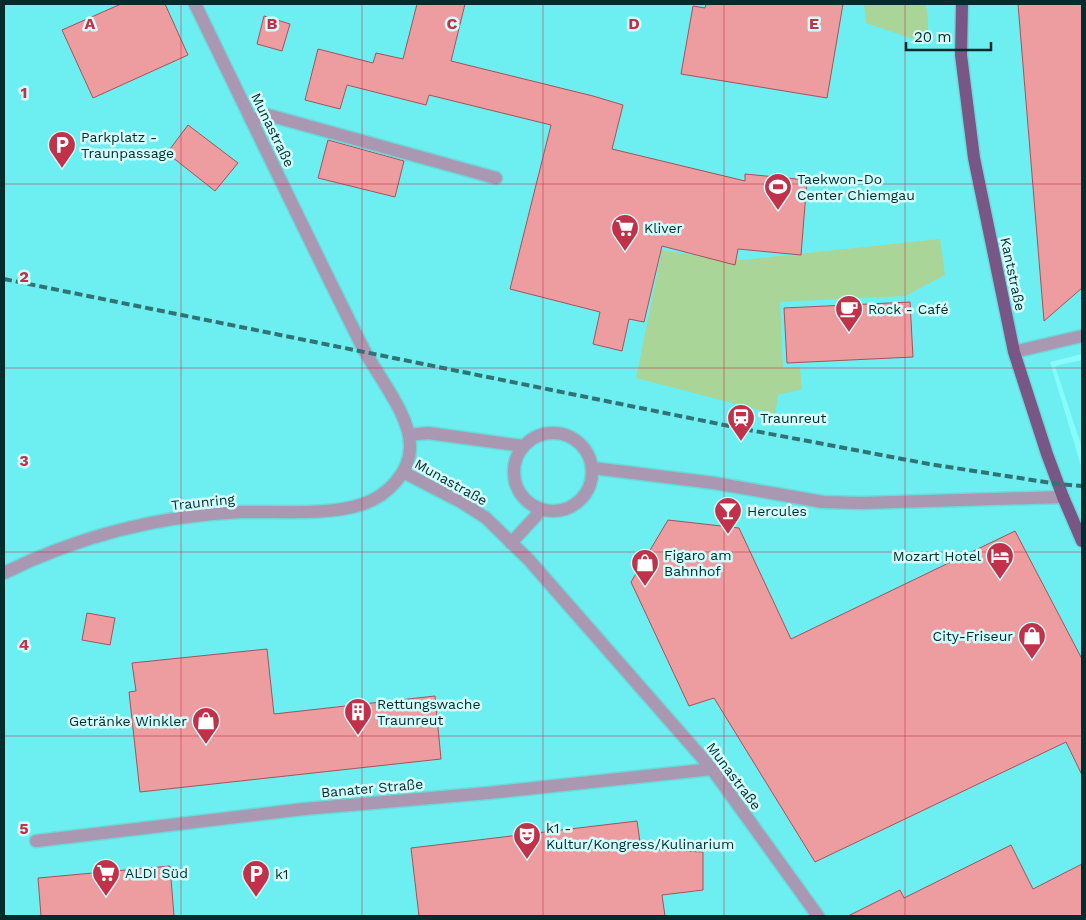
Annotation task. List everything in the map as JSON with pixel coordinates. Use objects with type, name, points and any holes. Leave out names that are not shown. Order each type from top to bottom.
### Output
[{"type":"main road","name":"Kantstraße","points":[[962,4],[961,55],[974,158],[1014,352],[1047,454],[1082,541]]},
{"type":"street","name":"Munastraße","points":[[195,4],[366,353],[405,422],[410,447],[408,460],[403,472],[461,502],[486,518],[529,560],[712,769],[818,916]]},
{"type":"street","points":[[251,120],[268,115],[496,178]]},
{"type":"street","points":[[1014,352],[1082,336]]},
{"type":"street","points":[[409,435],[428,433],[523,446]]},
{"type":"street","points":[[545,433],[559,433],[571,437],[582,445],[589,456],[592,468],[592,482],[586,494],[577,503],[565,509],[552,512],[528,502],[520,493],[515,481],[514,469],[517,457],[523,446],[533,438],[545,433]]},
{"type":"street","points":[[592,468],[714,483],[823,502],[862,503],[1063,497]]},
{"type":"street","name":"Traunring","points":[[4,573],[37,556],[89,538],[145,524],[239,512],[310,512],[363,504],[379,496],[393,485],[403,472]]},
{"type":"street","points":[[511,543],[536,516],[539,508]]},
{"type":"street","name":"Banater Straße","points":[[36,841],[304,809],[488,793],[712,769]]},
{"type":"shaded area","points":[[4,4],[1082,4],[1082,354],[1050,362],[1082,469],[1082,916],[4,916]]},
{"type":"shaded area","points":[[1082,360],[1082,448],[1055,366]]},
{"type":"green space","points":[[864,4],[926,4],[928,44],[866,23]]},
{"type":"green space","points":[[940,239],[945,275],[905,296],[780,302],[783,368],[800,367],[802,389],[778,395],[775,414],[636,378],[662,250],[711,258],[741,260]]},
{"type":"building","points":[[121,4],[165,4],[188,55],[93,98],[62,30]]},
{"type":"building","points":[[417,4],[465,4],[451,61],[623,105],[612,149],[745,181],[745,174],[807,180],[801,255],[738,249],[735,265],[662,246],[644,322],[629,319],[622,351],[593,344],[600,312],[510,289],[551,125],[429,95],[426,105],[347,85],[340,109],[305,100],[318,49],[373,63],[376,53],[403,59]]},
{"type":"building","points":[[706,4],[843,4],[827,98],[681,74],[693,6],[705,8]]},
{"type":"building","points":[[1018,4],[1082,4],[1082,288],[1044,321]]},
{"type":"building","points":[[264,16],[290,24],[282,51],[257,44]]},
{"type":"building","points":[[188,125],[238,163],[215,191],[167,153]]},
{"type":"building","points":[[328,140],[404,161],[395,197],[318,178]]},
{"type":"building","name":"Rock - Café","points":[[910,302],[913,357],[787,363],[784,308]]},
{"type":"building","points":[[668,520],[739,528],[791,639],[1015,531],[1082,659],[1082,775],[1066,742],[815,862],[714,698],[689,706],[631,582]]},
{"type":"building","points":[[87,613],[115,618],[110,645],[82,640]]},
{"type":"building","name":"Getränke Winkler","points":[[267,649],[274,714],[435,696],[441,759],[140,792],[129,692],[136,691],[132,663]]},
{"type":"building","name":"k1 - Kultur/Kongress/Kulinarium","points":[[637,821],[641,849],[703,852],[703,890],[662,895],[665,916],[419,916],[411,848]]},
{"type":"building","points":[[1011,845],[1033,889],[1082,864],[1082,916],[848,916],[900,890],[904,898]]},
{"type":"building","name":"ALDI Süd","points":[[170,866],[174,916],[41,916],[38,878]]},
{"type":"railway","points":[[4,279],[744,429],[929,464],[1082,486]]},
{"type":"place","name":"Parkplatz - Traunpassage","points":[[62,169]]},
{"type":"place","name":"Taekwon-Do Center Chiemgau","points":[[778,211]]},
{"type":"place","name":"Kliver","points":[[625,252]]},
{"type":"place","name":"Rock - Café","points":[[849,333]]},
{"type":"place","name":"Traunreut","points":[[741,442]]},
{"type":"place","name":"Hercules","points":[[728,535]]},
{"type":"place","name":"Mozart Hotel","points":[[1000,580]]},
{"type":"place","name":"Figaro am Bahnhof","points":[[645,587]]},
{"type":"place","name":"City-Friseur","points":[[1032,660]]},
{"type":"place","name":"Rettungswache Traunreut","points":[[358,736]]},
{"type":"place","name":"Getränke Winkler","points":[[206,745]]},
{"type":"place","name":"k1 - Kultur/Kongress/Kulinarium","points":[[527,860]]},
{"type":"place","name":"ALDI Süd","points":[[106,897]]},
{"type":"place","name":"k1","points":[[256,898]]}]
